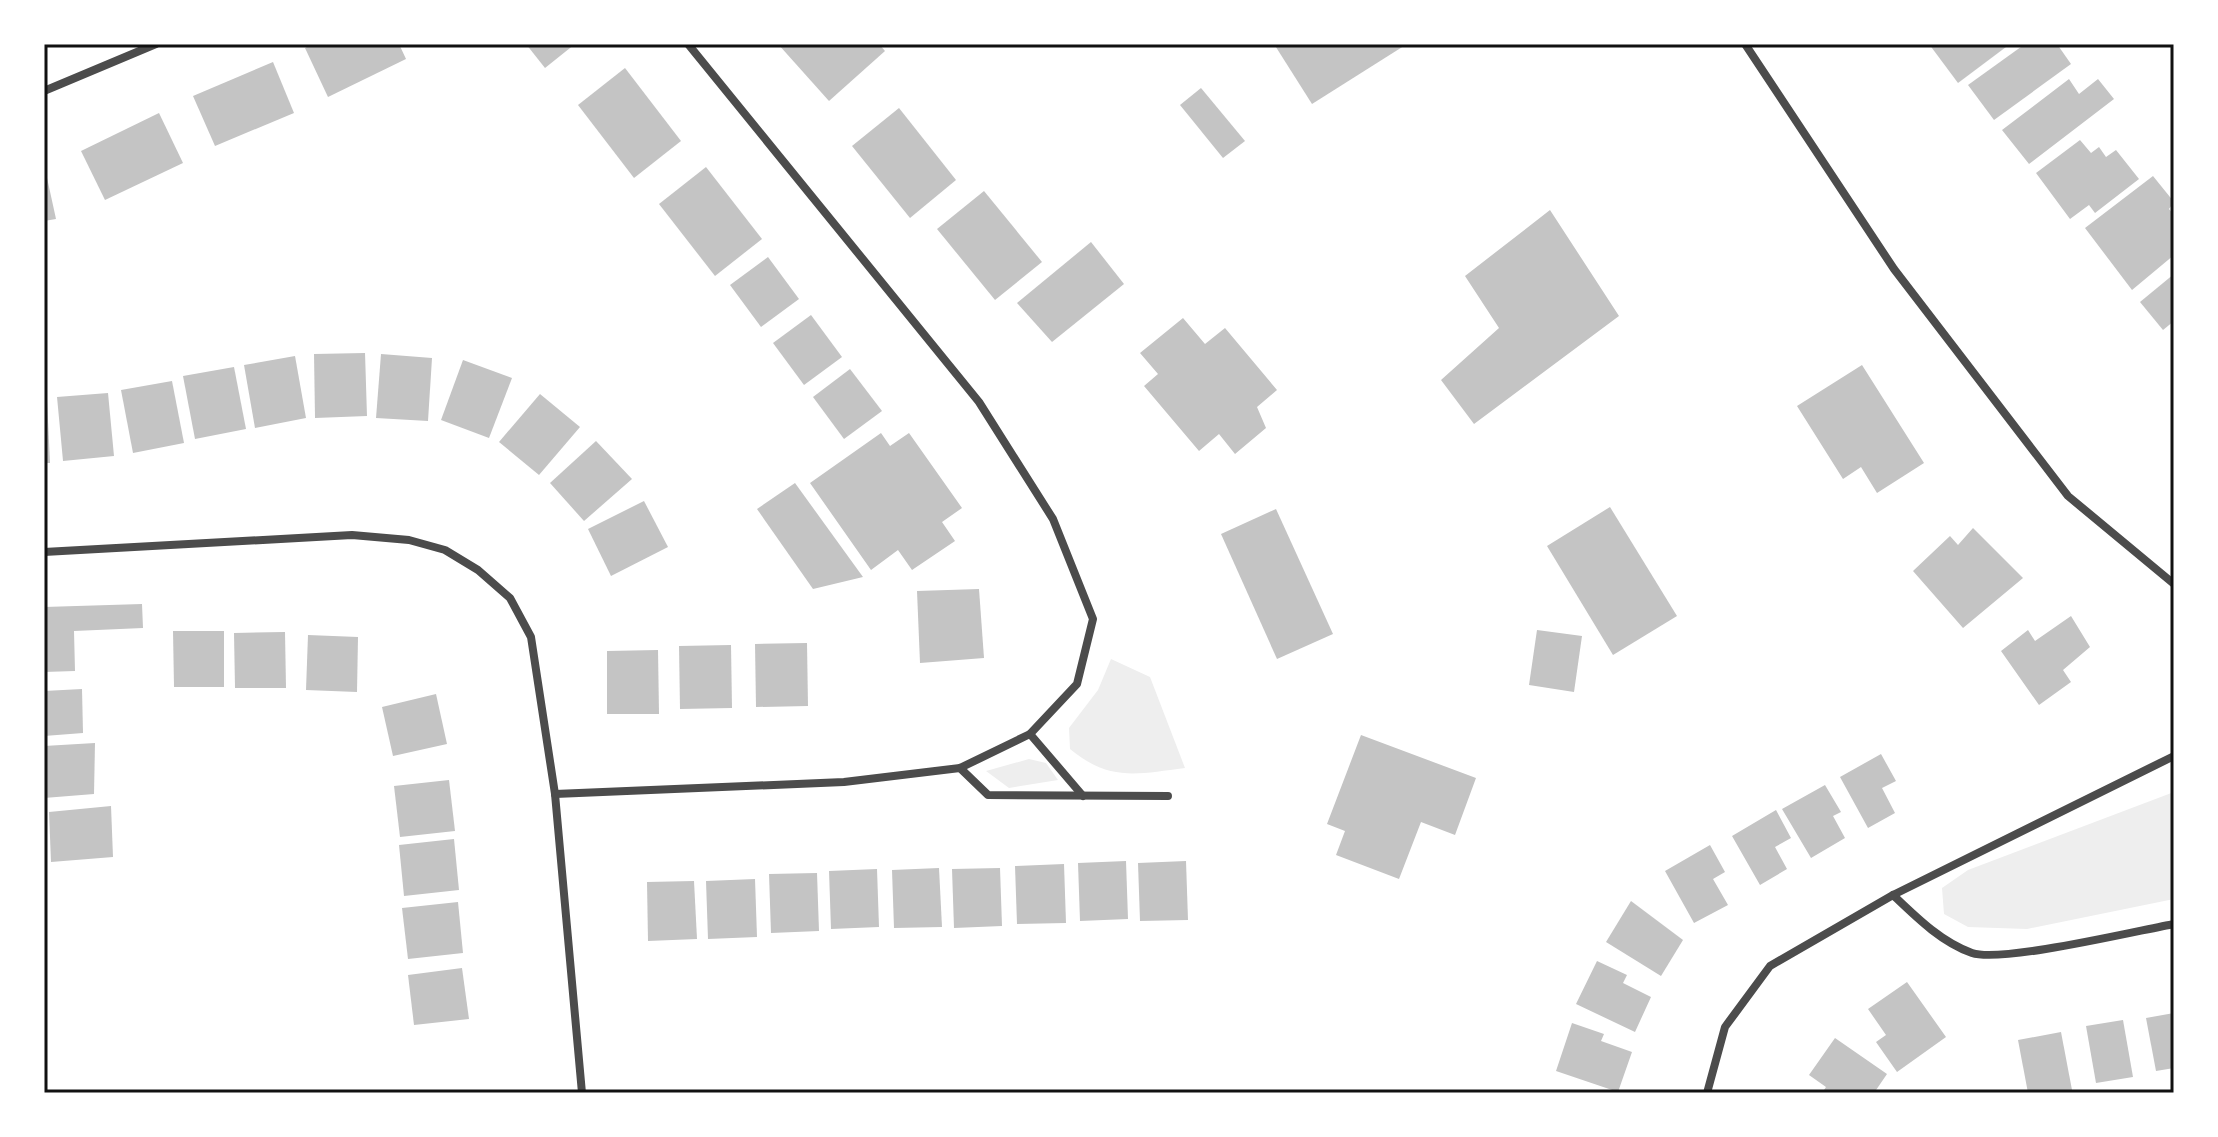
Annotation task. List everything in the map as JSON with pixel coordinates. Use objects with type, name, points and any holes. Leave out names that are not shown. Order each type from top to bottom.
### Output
[{"type":"street","points":[[44,91],[156,44]]},
{"type":"street","points":[[555,794],[844,782],[960,768],[1030,734],[1077,684],[1093,619],[1053,519],[979,402],[688,44]]},
{"type":"street","points":[[1745,44],[1894,269],[2068,496],[2174,584]]},
{"type":"street","points":[[44,552],[352,535],[409,540],[445,550],[478,570],[510,598],[531,637],[555,794],[582,1093]]},
{"type":"street","points":[[1030,734],[1083,796]]},
{"type":"street","points":[[1707,1093],[1725,1027],[1770,966],[1893,895],[2174,756]]},
{"type":"street","points":[[960,768],[988,795],[1168,796]]},
{"type":"street","points":[[1893,895],[1927,927],[1974,954],[2018,953],[2174,924]]},
{"type":"shaded area","points":[[1111,659],[1150,677],[1185,768],[1138,773],[1111,771],[1084,760],[1070,749],[1069,728],[1098,690]]},
{"type":"shaded area","points":[[1029,759],[1046,763],[1058,780],[1009,788],[986,771]]},
{"type":"shaded area","points":[[2174,792],[2174,899],[2027,929],[1968,927],[1944,914],[1942,888],[1968,870]]},
{"type":"building","points":[[312,44],[399,44],[406,59],[328,97],[305,48]]},
{"type":"building","points":[[526,44],[575,44],[545,68]]},
{"type":"building","points":[[778,44],[879,44],[885,51],[829,101]]},
{"type":"building","points":[[1274,44],[1407,44],[1312,104]]},
{"type":"building","points":[[1929,44],[2010,44],[1958,83]]},
{"type":"building","points":[[2025,44],[2057,44],[2071,64],[1994,120],[1968,85]]},
{"type":"building","points":[[273,62],[294,113],[215,146],[193,96]]},
{"type":"building","points":[[625,68],[681,141],[634,178],[578,105]]},
{"type":"building","points":[[2069,79],[2079,94],[2098,79],[2114,99],[2029,164],[2002,130]]},
{"type":"building","points":[[1201,88],[1245,141],[1223,158],[1180,105]]},
{"type":"building","points":[[899,108],[956,180],[910,218],[852,146]]},
{"type":"building","points":[[159,113],[183,163],[105,200],[81,151]]},
{"type":"building","points":[[2080,140],[2091,153],[2099,147],[2106,157],[2116,150],[2139,179],[2095,213],[2089,205],[2070,219],[2036,173]]},
{"type":"building","points":[[44,164],[56,219],[44,221]]},
{"type":"building","points":[[706,167],[762,239],[715,276],[659,204]]},
{"type":"building","points":[[2153,176],[2174,202],[2169,209],[2174,215],[2174,255],[2132,290],[2085,228]]},
{"type":"building","points":[[984,191],[1042,262],[995,300],[937,229]]},
{"type":"building","points":[[1550,210],[1619,316],[1474,424],[1441,380],[1499,328],[1465,276]]},
{"type":"building","points":[[1091,242],[1124,284],[1052,342],[1017,303]]},
{"type":"building","points":[[768,257],[799,299],[761,327],[730,285]]},
{"type":"building","points":[[2174,274],[2174,321],[2163,330],[2140,302]]},
{"type":"building","points":[[811,315],[842,357],[804,385],[773,343]]},
{"type":"building","points":[[1183,318],[1205,344],[1225,328],[1277,390],[1257,407],[1266,428],[1235,454],[1219,434],[1199,451],[1144,386],[1158,374],[1140,353]]},
{"type":"building","points":[[365,353],[367,416],[315,418],[314,354]]},
{"type":"building","points":[[381,354],[432,358],[428,421],[376,418]]},
{"type":"building","points":[[295,356],[306,418],[255,428],[244,365]]},
{"type":"building","points":[[463,360],[512,378],[489,438],[441,420]]},
{"type":"building","points":[[1862,365],[1924,463],[1877,493],[1861,467],[1843,479],[1797,406]]},
{"type":"building","points":[[234,367],[246,429],[195,439],[183,376]]},
{"type":"building","points":[[850,369],[882,411],[844,439],[813,397]]},
{"type":"building","points":[[172,381],[184,443],[133,453],[121,390]]},
{"type":"building","points":[[108,393],[114,456],[63,461],[57,397]]},
{"type":"building","points":[[540,394],[580,427],[539,475],[499,442]]},
{"type":"building","points":[[47,399],[50,463],[44,463],[44,400]]},
{"type":"building","points":[[881,433],[890,446],[909,433],[962,508],[942,522],[955,541],[912,570],[898,550],[871,570],[810,483]]},
{"type":"building","points":[[596,441],[632,479],[584,521],[550,483]]},
{"type":"building","points":[[795,483],[863,577],[813,589],[757,509]]},
{"type":"building","points":[[644,501],[668,547],[611,576],[588,529]]},
{"type":"building","points":[[1610,507],[1677,616],[1613,655],[1547,546]]},
{"type":"building","points":[[1276,509],[1333,634],[1277,659],[1221,534]]},
{"type":"building","points":[[1973,528],[2023,578],[1963,628],[1913,571],[1950,536],[1958,545]]},
{"type":"building","points":[[979,589],[984,658],[920,663],[917,591]]},
{"type":"building","points":[[142,604],[143,628],[74,631],[75,671],[44,672],[44,607]]},
{"type":"building","points":[[2071,616],[2090,647],[2063,670],[2071,682],[2039,705],[2001,651],[2028,630],[2035,641]]},
{"type":"building","points":[[1537,630],[1582,636],[1574,692],[1529,685]]},
{"type":"building","points":[[173,631],[224,631],[224,687],[174,687]]},
{"type":"building","points":[[285,632],[286,688],[235,688],[234,633]]},
{"type":"building","points":[[308,635],[358,637],[357,692],[306,690]]},
{"type":"building","points":[[807,643],[808,706],[756,707],[755,644]]},
{"type":"building","points":[[731,645],[732,708],[680,709],[679,646]]},
{"type":"building","points":[[658,650],[659,714],[607,714],[607,651]]},
{"type":"building","points":[[82,689],[83,733],[44,736],[44,691]]},
{"type":"building","points":[[436,694],[447,744],[393,756],[382,707]]},
{"type":"building","points":[[1361,735],[1476,778],[1455,835],[1421,822],[1399,879],[1336,855],[1345,831],[1327,824]]},
{"type":"building","points":[[95,743],[94,794],[44,798],[44,746]]},
{"type":"building","points":[[1881,754],[1896,781],[1882,788],[1895,813],[1868,828],[1840,777]]},
{"type":"building","points":[[449,780],[455,831],[400,837],[394,786]]},
{"type":"building","points":[[1825,785],[1841,812],[1833,816],[1845,838],[1811,858],[1782,809]]},
{"type":"building","points":[[111,806],[113,857],[51,862],[49,812]]},
{"type":"building","points":[[1776,810],[1791,838],[1775,847],[1787,869],[1760,885],[1732,836]]},
{"type":"building","points":[[454,839],[459,890],[404,896],[399,845]]},
{"type":"building","points":[[1710,845],[1725,872],[1713,879],[1728,905],[1694,923],[1665,871]]},
{"type":"building","points":[[1126,861],[1128,919],[1080,921],[1078,863]]},
{"type":"building","points":[[1186,861],[1188,920],[1140,921],[1138,863]]},
{"type":"building","points":[[1064,864],[1066,923],[1017,924],[1015,866]]},
{"type":"building","points":[[939,868],[942,927],[894,928],[892,870]]},
{"type":"building","points":[[1000,868],[1002,926],[954,928],[952,869]]},
{"type":"building","points":[[877,869],[879,927],[831,929],[829,871]]},
{"type":"building","points":[[817,873],[819,931],[771,933],[769,874]]},
{"type":"building","points":[[755,879],[757,937],[708,939],[706,881]]},
{"type":"building","points":[[694,881],[697,939],[648,941],[647,882]]},
{"type":"building","points":[[1631,901],[1683,940],[1661,976],[1606,942]]},
{"type":"building","points":[[458,902],[463,953],[408,959],[402,908]]},
{"type":"building","points":[[1597,961],[1627,975],[1623,983],[1651,997],[1635,1032],[1576,1004]]},
{"type":"building","points":[[462,968],[469,1019],[414,1025],[408,975]]},
{"type":"building","points":[[1907,982],[1946,1037],[1897,1072],[1876,1042],[1886,1035],[1868,1009]]},
{"type":"building","points":[[2174,1013],[2174,1068],[2156,1071],[2146,1018]]},
{"type":"building","points":[[2123,1020],[2133,1077],[2096,1083],[2086,1026]]},
{"type":"building","points":[[1572,1023],[1604,1034],[1601,1041],[1632,1052],[1618,1092],[1556,1071]]},
{"type":"building","points":[[2061,1032],[2072,1090],[2028,1093],[2018,1040]]},
{"type":"building","points":[[1835,1038],[1887,1074],[1874,1093],[1822,1093],[1826,1087],[1809,1075]]}]
